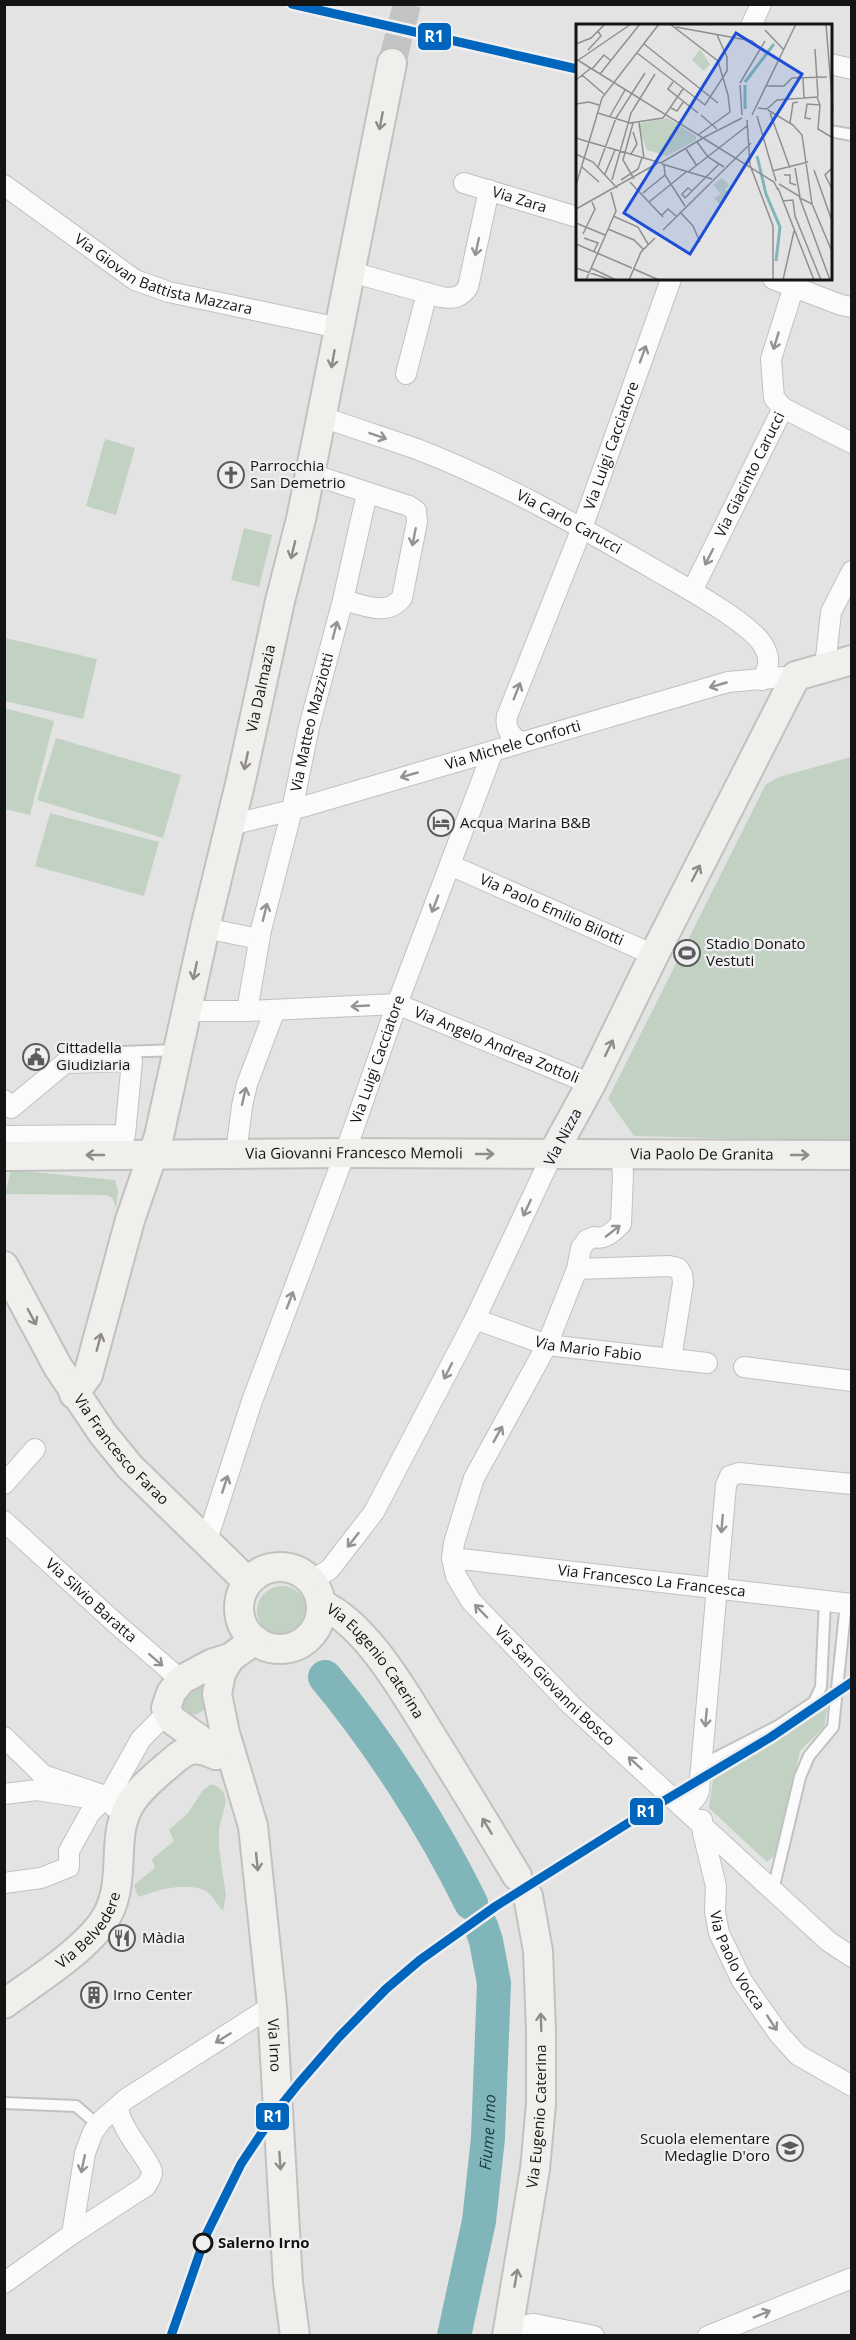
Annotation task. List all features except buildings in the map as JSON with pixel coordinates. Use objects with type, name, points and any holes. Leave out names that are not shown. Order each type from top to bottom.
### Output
[{"type":"main road","name":"Via Dalmazia","points":[[156,1145],[311,474],[392,63]]},
{"type":"main road","points":[[796,676],[838,664]]},
{"type":"main road","name":"Via Nizza","points":[[552,1155],[591,1084],[796,676]]},
{"type":"main road","name":"Via Giovanni Francesco Memoli","points":[[4,1156],[156,1145],[236,1154],[552,1155]]},
{"type":"main road","name":"Via Francesco Farao","points":[[156,1145],[129,1220],[88,1375],[74,1394],[102,1434],[130,1467],[248,1582]]},
{"type":"main road","name":"Via Paolo De Granita","points":[[552,1155],[852,1155]]},
{"type":"main road","points":[[4,1266],[74,1394]]},
{"type":"main road","points":[[277,1567],[297,1570],[308,1578],[315,1585],[321,1604],[321,1616],[317,1627],[300,1644],[277,1649],[265,1646],[246,1631],[241,1619],[241,1600],[248,1582],[258,1573],[277,1567]]},
{"type":"main road","name":"Via Eugenio Caterina","points":[[321,1604],[334,1610],[351,1624],[400,1686],[523,1886],[538,1951],[541,2104],[535,2169],[507,2332]]},
{"type":"main road","points":[[168,1713],[166,1708],[171,1693],[191,1674],[230,1658],[255,1640]]},
{"type":"main road","name":"Via Irno","points":[[230,1658],[220,1679],[217,1694],[253,1826],[272,2006],[288,2283],[295,2336]]},
{"type":"main road","name":"Via Irno","points":[[168,1713],[171,1719],[202,1741],[216,1755],[226,1770],[236,1797],[253,1826]]},
{"type":"main road","points":[[116,1807],[188,1750],[202,1749],[216,1755]]},
{"type":"main road","name":"Via Belvedere","points":[[4,2004],[58,1964],[100,1926],[110,1911],[116,1894],[116,1807]]},
{"type":"street","points":[[752,24],[761,4]]},
{"type":"street","points":[[832,64],[852,69]]},
{"type":"street","name":"Via Zara","points":[[464,183],[576,217]]},
{"type":"street","name":"Via Giovan Battista Mazzara","points":[[4,185],[135,280],[170,292],[339,328]]},
{"type":"street","points":[[351,272],[448,298],[464,294],[468,287],[489,190]]},
{"type":"street","name":"Via Luigi Cacciatore","points":[[519,742],[509,732],[506,724],[507,716],[582,528],[671,280]]},
{"type":"street","points":[[776,280],[841,305],[852,307]]},
{"type":"street","name":"Via Giacinto Carucci","points":[[692,591],[783,408],[774,398],[771,359],[795,286]]},
{"type":"street","points":[[406,374],[427,293]]},
{"type":"street","points":[[783,408],[845,435]]},
{"type":"street","name":"Via Carlo Carucci","points":[[323,417],[423,452],[501,487],[582,528],[692,591],[749,630],[762,643],[770,666],[762,680]]},
{"type":"street","points":[[311,474],[416,511],[417,522],[402,598],[396,605],[385,609],[344,600]]},
{"type":"street","name":"Via Matteo Mazziotti","points":[[247,1011],[259,939],[292,810],[309,727],[344,600],[367,493]]},
{"type":"street","points":[[838,664],[831,612],[852,571]]},
{"type":"street","name":"Via Michele Conforti","points":[[230,825],[292,810],[728,682],[796,676]]},
{"type":"street","name":"Via Luigi Cacciatore","points":[[207,1540],[252,1401],[345,1153],[397,1004],[493,750]]},
{"type":"street","name":"Via Paolo Emilio Bilotti","points":[[450,865],[654,955]]},
{"type":"street","points":[[205,928],[259,939]]},
{"type":"street","name":"Via Angelo Andrea Zottoli","points":[[186,1011],[247,1011],[397,1004],[591,1084]]},
{"type":"street","points":[[236,1154],[247,1084],[275,1010]]},
{"type":"street","points":[[4,1100],[11,1108],[65,1063],[132,1061],[125,1136]]},
{"type":"street","points":[[4,1136],[125,1136],[156,1145]]},
{"type":"street","points":[[452,1558],[460,1517],[474,1478],[547,1345],[578,1269],[581,1248],[587,1240],[594,1237],[601,1239],[621,1224],[623,1174],[621,1154]]},
{"type":"street","name":"Via Nizza","points":[[308,1578],[320,1576],[330,1569],[374,1512],[475,1319],[552,1155]]},
{"type":"street","points":[[578,1269],[669,1266],[678,1268],[682,1274],[683,1283],[671,1359]]},
{"type":"street","name":"Via Mario Fabio","points":[[475,1319],[547,1345],[707,1363]]},
{"type":"street","points":[[744,1367],[852,1381]]},
{"type":"street","points":[[4,1484],[35,1449]]},
{"type":"street","name":"Via Paolo Vocca","points":[[852,1484],[739,1473],[730,1476],[726,1485],[699,1791],[702,1824],[716,1886],[719,1933],[742,1981],[779,2034],[798,2055],[852,2086]]},
{"type":"street","name":"Via Silvio Baratta","points":[[4,1521],[111,1620],[191,1674]]},
{"type":"street","name":"Via Francesco La Francesca","points":[[452,1558],[849,1604]]},
{"type":"street","name":"Via San Giovanni Bosco","points":[[452,1558],[456,1576],[471,1601],[571,1705],[828,1941],[852,1957]]},
{"type":"street","name":"Via Belvedere","points":[[116,1807],[141,1739],[168,1713]]},
{"type":"street","points":[[4,1737],[44,1775],[116,1807]]},
{"type":"street","points":[[4,1794],[37,1790],[116,1807]]},
{"type":"street","points":[[678,1802],[689,1803],[694,1800],[699,1791]]},
{"type":"street","points":[[4,1883],[41,1878],[69,1867],[69,1851],[90,1813],[116,1807]]},
{"type":"street","points":[[710,1854],[726,1852],[744,1863]]},
{"type":"street","points":[[72,2234],[85,2153],[93,2132],[126,2099],[272,2006]]},
{"type":"street","points":[[4,2283],[72,2234],[146,2186],[152,2175],[151,2168],[129,2137],[119,2117],[118,2107]]},
{"type":"street","points":[[708,2336],[852,2278]]},
{"type":"street","points":[[507,2332],[534,2324],[594,2336]]},
{"type":"lane","points":[[832,131],[852,135]]},
{"type":"lane","points":[[53,1061],[63,1053],[178,1050]]},
{"type":"lane","points":[[702,1765],[778,1726],[814,1702],[821,1687],[825,1601]]},
{"type":"lane","points":[[773,1890],[800,1777],[809,1756],[833,1727],[849,1604]]},
{"type":"lane","points":[[4,2103],[76,2106],[99,2126]]},
{"type":"green space","points":[[105,439],[135,448],[116,515],[86,506]]},
{"type":"green space","points":[[244,528],[272,535],[259,587],[231,580]]},
{"type":"green space","points":[[5,638],[97,659],[83,719],[5,701]]},
{"type":"green space","points":[[4,708],[54,721],[30,815],[5,809]]},
{"type":"green space","points":[[56,738],[181,775],[163,838],[37,800]]},
{"type":"green space","points":[[851,757],[851,1142],[634,1136],[608,1099],[766,784],[779,777]]},
{"type":"green space","points":[[50,813],[159,842],[144,896],[35,866]]},
{"type":"green space","points":[[11,1170],[115,1180],[118,1191],[116,1208],[113,1199],[107,1195],[5,1194]]},
{"type":"green space","points":[[282,1586],[291,1588],[302,1597],[307,1611],[305,1620],[296,1631],[282,1636],[273,1634],[262,1625],[257,1611],[259,1602],[268,1591]]},
{"type":"green space","points":[[196,1685],[205,1689],[208,1708],[195,1715],[188,1713],[184,1708],[181,1696]]},
{"type":"green space","points":[[828,1704],[824,1727],[800,1751],[777,1853],[767,1862],[709,1808],[715,1765]]},
{"type":"green space","points":[[210,1785],[215,1785],[223,1791],[226,1801],[219,1829],[219,1848],[226,1896],[223,1911],[207,1892],[196,1888],[171,1888],[138,1897],[134,1885],[155,1868],[152,1859],[174,1841],[169,1830],[188,1813],[203,1790]]},
{"type":"waterway","name":"Fiume Irno","points":[[325,1677],[366,1729],[423,1815],[471,1903]]},
{"type":"waterway","name":"Fiume Irno","points":[[454,2336],[479,2221],[488,2138],[494,1983],[481,1926]]},
{"type":"tunnel","points":[[392,63],[407,4]]},
{"type":"railway","points":[[171,2336],[219,2205],[241,2163],[278,2108],[322,2054],[396,1981],[448,1939],[505,1899],[652,1808]]},
{"type":"transit line","name":"R1","points":[[292,4],[576,69]]},
{"type":"transit line","name":"R1","points":[[171,2336],[206,2235],[241,2164],[275,2113],[299,2083],[339,2037],[386,1989],[420,1960],[496,1906],[652,1808],[771,1737],[852,1682]]},
{"type":"place","name":"Parrocchia San Demetrio","points":[[231,475]]},
{"type":"place","name":"Acqua Marina B&B","points":[[441,823]]},
{"type":"place","name":"Stadio Donato Vestuti","points":[[687,953]]},
{"type":"place","name":"Cittadella Giudiziaria","points":[[36,1057]]},
{"type":"place","name":"Màdia","points":[[122,1938]]},
{"type":"place","name":"Irno Center","points":[[94,1995]]},
{"type":"place","name":"Scuola elementare Medaglie D'oro","points":[[790,2148]]},
{"type":"place","name":"Salerno Irno","points":[[203,2243]]}]
